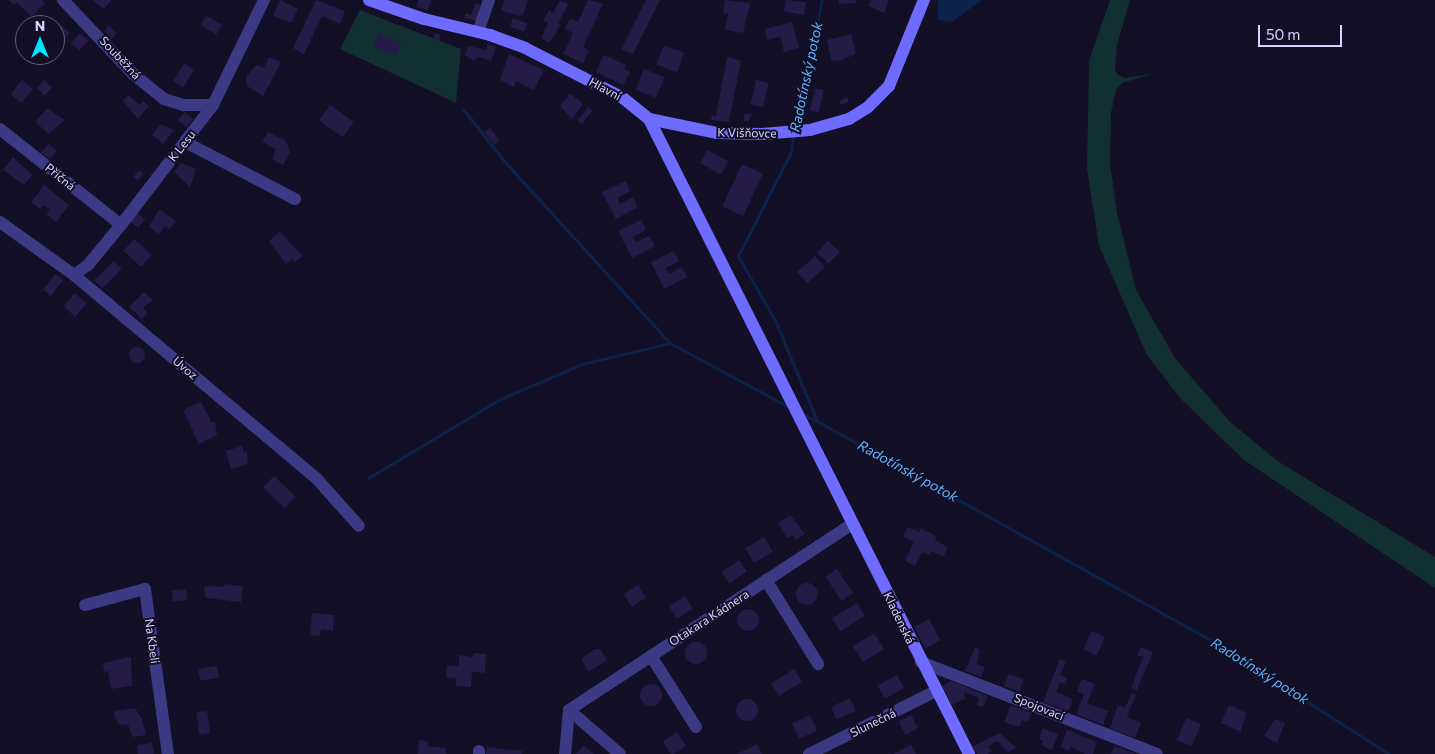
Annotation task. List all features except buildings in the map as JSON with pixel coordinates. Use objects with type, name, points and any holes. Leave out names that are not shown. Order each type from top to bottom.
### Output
[{"type":"main road","name":"Hlavní","points":[[369,0],[424,19],[478,32],[539,54],[600,85],[632,104],[649,119],[738,298],[832,480]]},
{"type":"main road","name":"K Višňovce","points":[[649,119],[717,133],[762,134],[810,130],[849,119],[868,107],[889,86],[924,0]]},
{"type":"main road","name":"Kladenská","points":[[832,480],[852,524],[969,754]]},
{"type":"street","name":"Souběžná","points":[[63,0],[132,73],[164,99],[184,105],[213,104]]},
{"type":"street","name":"K Lesu","points":[[74,275],[88,265],[120,226],[213,104],[264,0]]},
{"type":"street","points":[[478,32],[489,0]]},
{"type":"street","name":"Příčná","points":[[0,129],[120,226]]},
{"type":"street","points":[[185,142],[294,199]]},
{"type":"street","name":"Úvoz","points":[[0,222],[74,275],[316,478],[359,526]]},
{"type":"street","name":"Otakara Kádnera","points":[[570,710],[852,524]]},
{"type":"street","points":[[766,580],[818,664]]},
{"type":"street","name":"Na Kbeli","points":[[85,605],[145,589],[168,754]]},
{"type":"street","points":[[651,656],[696,727]]},
{"type":"street","name":"Spojovací","points":[[921,662],[1157,754]]},
{"type":"street","name":"Slunečná","points":[[809,754],[936,692]]},
{"type":"street","points":[[565,754],[570,710]]},
{"type":"street","points":[[570,710],[620,754]]},
{"type":"green space","points":[[1110,0],[1130,0],[1117,45],[1115,70],[1118,75],[1125,78],[1155,73],[1122,83],[1116,90],[1111,113],[1110,163],[1117,213],[1136,290],[1175,358],[1230,422],[1279,462],[1435,557],[1435,588],[1244,460],[1180,398],[1147,355],[1099,246],[1087,169],[1089,61]]},
{"type":"green space","points":[[360,10],[461,49],[456,103],[340,49]]},
{"type":"water","points":[[938,0],[982,0],[952,22],[938,20]]},
{"type":"waterway","name":"Radotínský potok","points":[[794,129],[822,0]]},
{"type":"waterway","points":[[463,109],[506,163],[669,342]]},
{"type":"waterway","name":"Radotínský potok","points":[[793,135],[791,152],[738,256],[775,320],[817,421],[1217,644],[1389,754]]},
{"type":"waterway","points":[[368,478],[500,399],[582,364],[670,343],[789,407]]},
{"type":"waterway","points":[[801,413],[817,421]]}]
